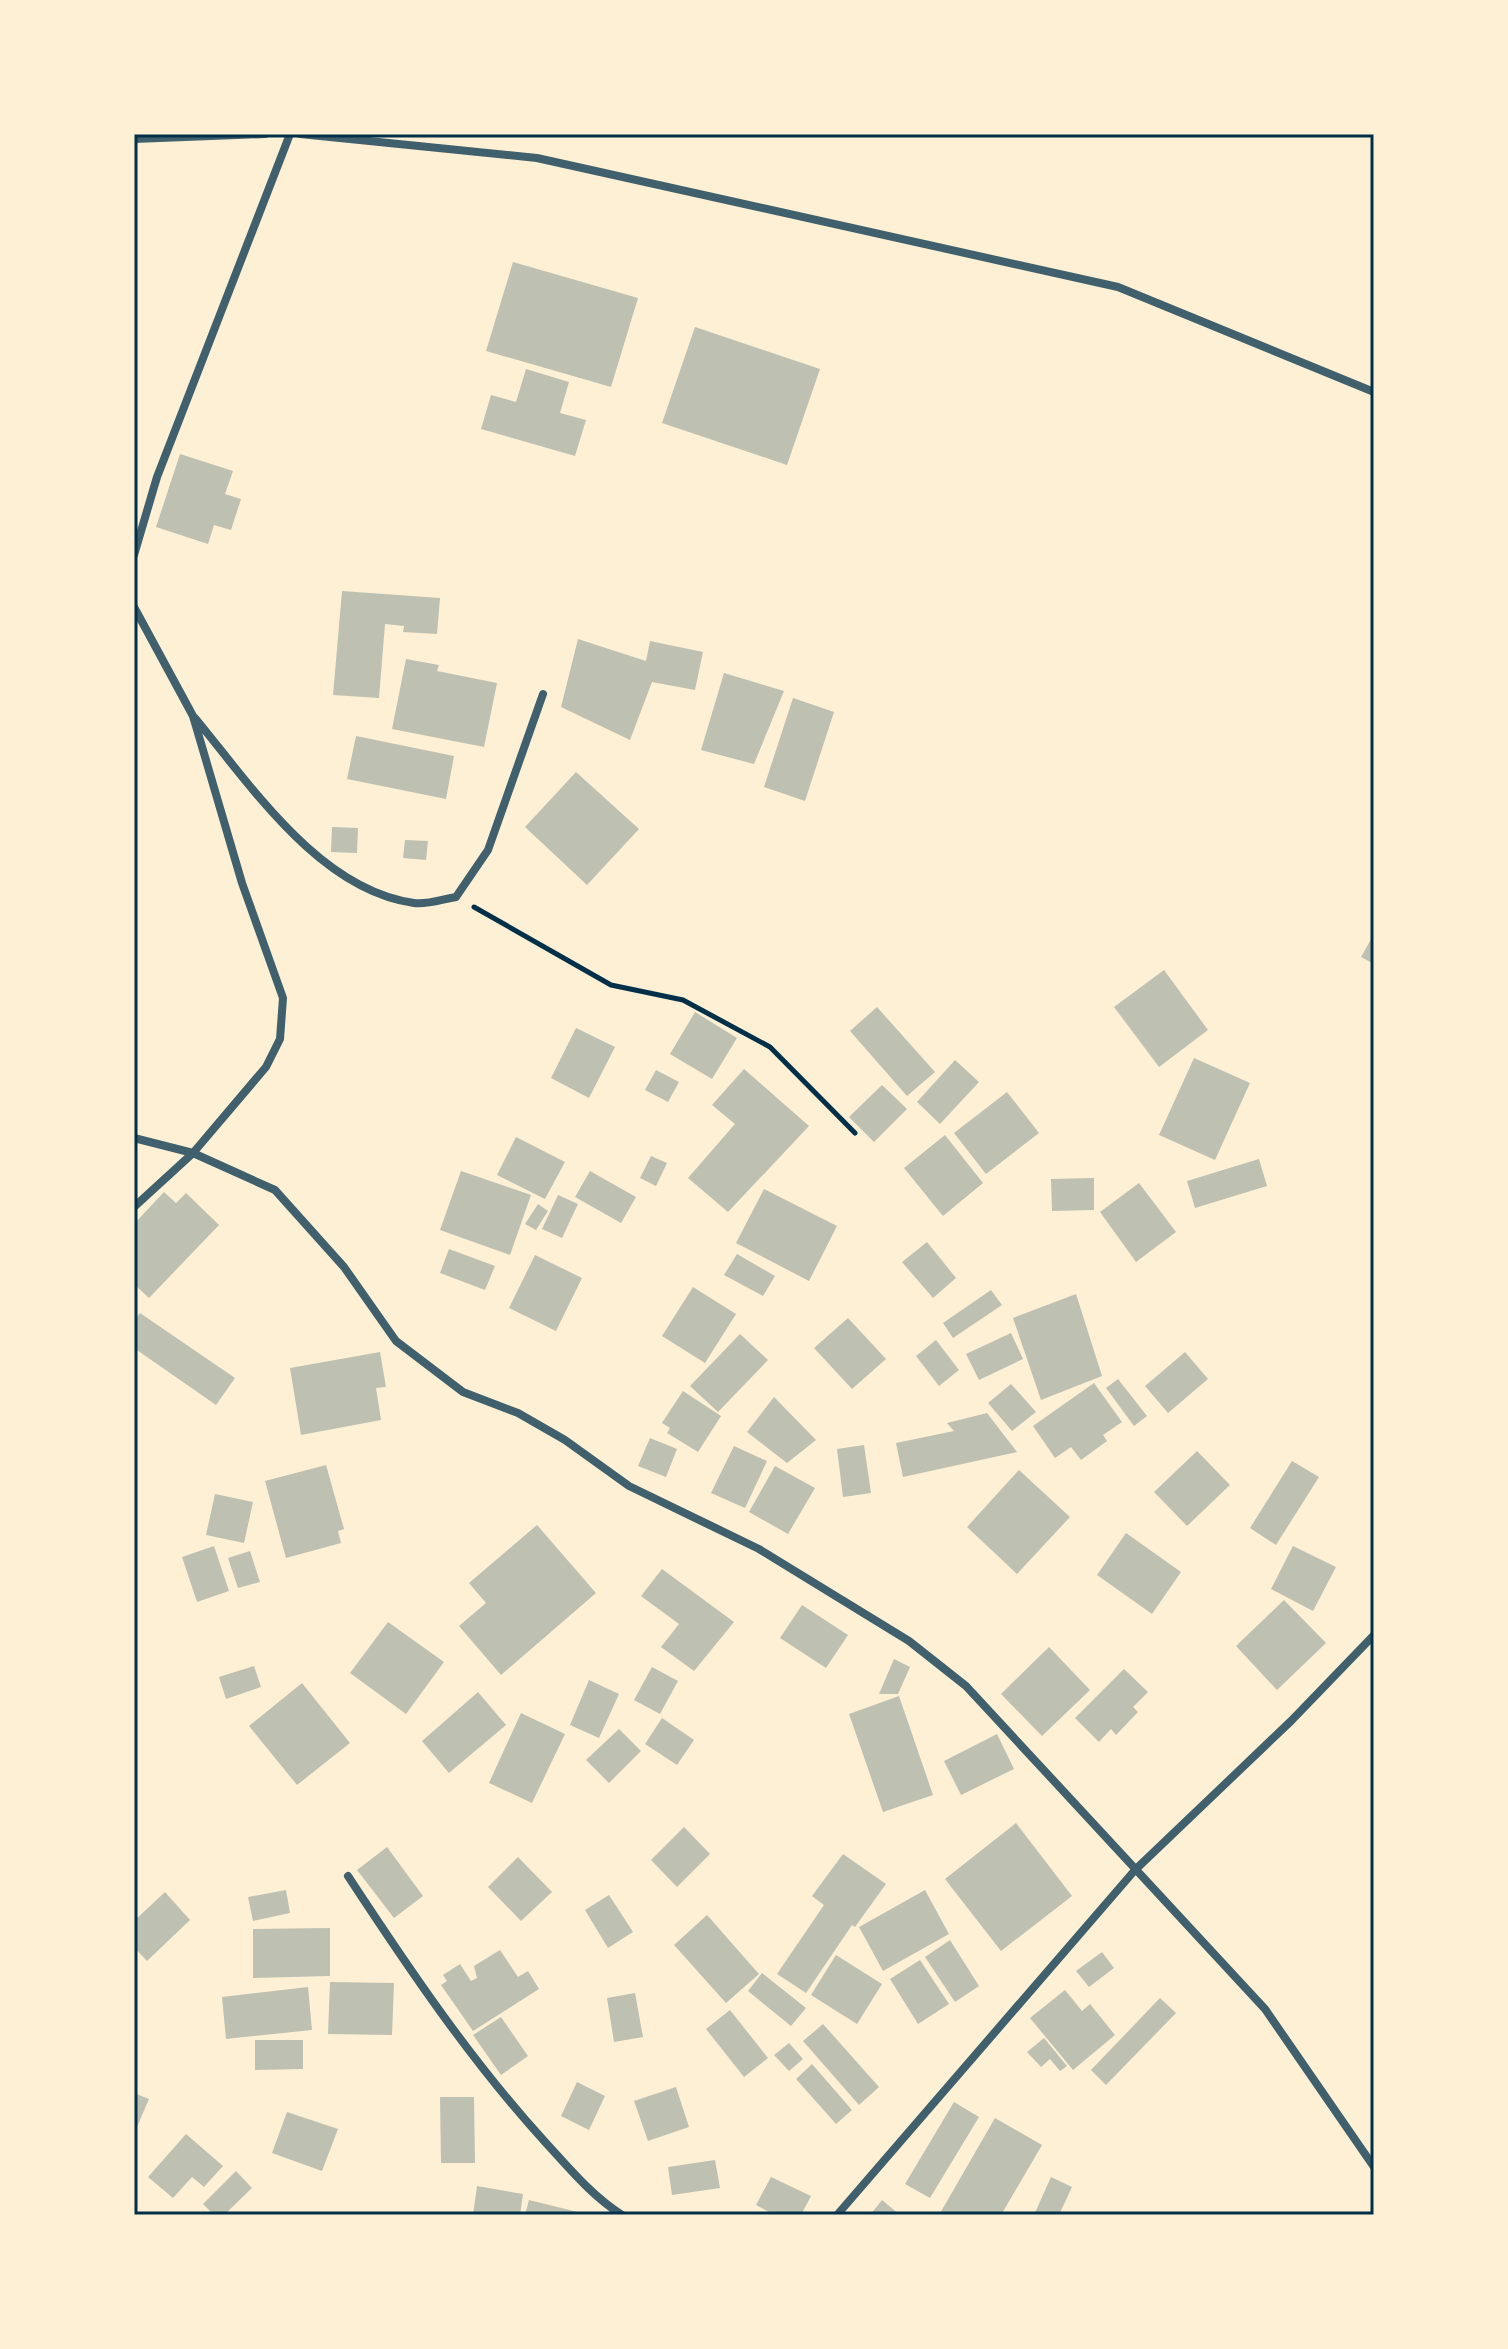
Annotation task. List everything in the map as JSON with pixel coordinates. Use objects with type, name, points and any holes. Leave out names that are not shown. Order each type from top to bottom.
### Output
[{"type":"street","points":[[134,139],[265,134]]},
{"type":"street","points":[[134,555],[167,449],[290,134]]},
{"type":"street","points":[[300,134],[537,158],[1118,287],[1374,392]]},
{"type":"street","points":[[134,607],[193,716],[291,834],[368,892],[417,904],[456,897],[488,850],[543,694]]},
{"type":"street","points":[[134,1207],[193,1153],[266,1067],[280,1039],[283,998],[242,883],[193,716]]},
{"type":"street","points":[[134,1138],[193,1153],[275,1190],[344,1267],[396,1341],[463,1392],[518,1413],[565,1440],[629,1486],[759,1549],[909,1641],[966,1686],[1265,2009],[1374,2167]]},
{"type":"street","points":[[837,2215],[1135,1870],[1374,1635]]},
{"type":"street","points":[[348,1876],[432,2003],[515,2110],[599,2200],[622,2215]]},
{"type":"path","points":[[456,897],[611,985],[683,1000],[770,1047],[855,1133]]},
{"type":"building","points":[[513,262],[638,298],[611,387],[486,351]]},
{"type":"building","points":[[695,327],[820,369],[787,465],[662,423]]},
{"type":"building","points":[[526,369],[569,382],[560,413],[586,420],[575,456],[481,429],[491,395],[516,402]]},
{"type":"building","points":[[180,454],[233,471],[225,494],[241,499],[231,530],[214,525],[208,544],[156,527]]},
{"type":"building","points":[[342,591],[440,598],[437,634],[403,632],[404,626],[385,624],[379,698],[333,695]]},
{"type":"building","points":[[578,639],[646,661],[650,641],[703,652],[695,690],[652,682],[630,740],[561,707]]},
{"type":"building","points":[[406,659],[439,665],[437,671],[497,683],[484,747],[392,729]]},
{"type":"building","points":[[724,673],[784,691],[754,764],[701,750]]},
{"type":"building","points":[[793,698],[834,712],[805,801],[764,787]]},
{"type":"building","points":[[356,736],[454,756],[446,799],[347,779]]},
{"type":"building","points":[[576,772],[639,829],[587,885],[525,827]]},
{"type":"building","points":[[332,827],[358,828],[357,853],[331,852]]},
{"type":"building","points":[[405,840],[428,841],[426,860],[403,858]]},
{"type":"building","points":[[1374,934],[1374,964],[1361,957]]},
{"type":"building","points":[[1164,970],[1208,1030],[1159,1067],[1114,1007]]},
{"type":"building","points":[[877,1007],[935,1072],[907,1096],[850,1031]]},
{"type":"building","points":[[695,1012],[737,1038],[712,1079],[670,1054]]},
{"type":"building","points":[[576,1028],[615,1047],[589,1098],[551,1078]]},
{"type":"building","points":[[1194,1058],[1250,1083],[1215,1160],[1159,1135]]},
{"type":"building","points":[[955,1060],[979,1082],[940,1124],[917,1102]]},
{"type":"building","points":[[744,1069],[809,1126],[728,1212],[688,1178],[735,1124],[712,1105]]},
{"type":"building","points":[[656,1070],[679,1082],[668,1102],[645,1090]]},
{"type":"building","points":[[882,1085],[907,1109],[874,1142],[849,1117]]},
{"type":"building","points":[[1007,1092],[1039,1133],[986,1174],[954,1133]]},
{"type":"building","points":[[945,1135],[983,1183],[943,1216],[904,1168]]},
{"type":"building","points":[[516,1137],[565,1162],[545,1199],[497,1175]]},
{"type":"building","points":[[651,1156],[667,1163],[656,1186],[640,1178]]},
{"type":"building","points":[[1259,1159],[1267,1186],[1195,1208],[1187,1181]]},
{"type":"building","points":[[461,1171],[531,1195],[510,1255],[440,1230]]},
{"type":"building","points":[[590,1171],[636,1197],[621,1223],[575,1197]]},
{"type":"building","points":[[1094,1178],[1094,1210],[1052,1211],[1051,1179]]},
{"type":"building","points":[[1139,1183],[1176,1232],[1136,1262],[1100,1212]]},
{"type":"building","points":[[764,1189],[837,1226],[809,1281],[736,1243]]},
{"type":"building","points":[[164,1192],[176,1203],[186,1193],[219,1225],[149,1298],[134,1284],[134,1224]]},
{"type":"building","points":[[558,1195],[578,1204],[562,1238],[542,1229]]},
{"type":"building","points":[[538,1204],[548,1211],[536,1230],[525,1224]]},
{"type":"building","points":[[927,1242],[956,1278],[933,1298],[902,1262]]},
{"type":"building","points":[[449,1249],[495,1266],[485,1290],[440,1273]]},
{"type":"building","points":[[737,1254],[775,1276],[763,1296],[724,1275]]},
{"type":"building","points":[[535,1255],[582,1278],[556,1331],[509,1308]]},
{"type":"building","points":[[693,1287],[736,1314],[705,1363],[662,1336]]},
{"type":"building","points":[[991,1290],[1002,1305],[953,1338],[943,1323]]},
{"type":"building","points":[[1076,1294],[1102,1376],[1041,1400],[1013,1318]]},
{"type":"building","points":[[140,1313],[235,1378],[216,1405],[134,1348],[134,1321]]},
{"type":"building","points":[[848,1318],[886,1359],[852,1389],[814,1348]]},
{"type":"building","points":[[1011,1333],[1023,1359],[979,1380],[966,1354]]},
{"type":"building","points":[[740,1334],[768,1360],[718,1412],[690,1386]]},
{"type":"building","points":[[936,1340],[959,1370],[939,1386],[916,1356]]},
{"type":"building","points":[[380,1352],[386,1387],[376,1388],[381,1420],[301,1435],[290,1368]]},
{"type":"building","points":[[1185,1352],[1208,1379],[1168,1413],[1145,1386]]},
{"type":"building","points":[[1118,1379],[1147,1416],[1134,1426],[1106,1388]]},
{"type":"building","points":[[1094,1383],[1122,1422],[1103,1435],[1107,1441],[1081,1460],[1071,1447],[1055,1458],[1033,1426]]},
{"type":"building","points":[[1011,1384],[1036,1412],[1012,1431],[988,1403]]},
{"type":"building","points":[[683,1391],[721,1416],[698,1452],[667,1433],[670,1428],[662,1423]]},
{"type":"building","points":[[774,1397],[816,1440],[787,1463],[747,1432]]},
{"type":"building","points":[[987,1413],[1017,1452],[903,1477],[896,1443],[954,1431],[947,1423]]},
{"type":"building","points":[[650,1438],[677,1449],[666,1477],[638,1466]]},
{"type":"building","points":[[864,1445],[871,1493],[843,1497],[837,1449]]},
{"type":"building","points":[[734,1446],[767,1461],[745,1508],[711,1493]]},
{"type":"building","points":[[1197,1451],[1230,1485],[1187,1526],[1154,1492]]},
{"type":"building","points":[[1292,1461],[1319,1477],[1276,1545],[1250,1528]]},
{"type":"building","points":[[326,1465],[344,1529],[338,1531],[341,1543],[286,1558],[265,1481]]},
{"type":"building","points":[[775,1466],[815,1488],[788,1534],[749,1512]]},
{"type":"building","points":[[1019,1470],[1070,1517],[1017,1574],[967,1527]]},
{"type":"building","points":[[215,1494],[253,1502],[244,1543],[206,1535]]},
{"type":"building","points":[[537,1525],[596,1593],[501,1675],[459,1626],[486,1603],[469,1583]]},
{"type":"building","points":[[1126,1533],[1181,1572],[1152,1614],[1097,1575]]},
{"type":"building","points":[[214,1546],[229,1591],[197,1602],[182,1557]]},
{"type":"building","points":[[1293,1546],[1336,1567],[1313,1611],[1271,1589]]},
{"type":"building","points":[[250,1551],[260,1582],[238,1588],[228,1558]]},
{"type":"building","points":[[662,1569],[734,1622],[694,1671],[661,1647],[679,1624],[641,1596]]},
{"type":"building","points":[[1284,1600],[1326,1643],[1277,1690],[1236,1646]]},
{"type":"building","points":[[802,1605],[848,1635],[826,1668],[780,1638]]},
{"type":"building","points":[[388,1622],[444,1662],[406,1714],[350,1673]]},
{"type":"building","points":[[1049,1647],[1090,1690],[1042,1736],[1001,1694]]},
{"type":"building","points":[[894,1659],[910,1667],[898,1694],[879,1694]]},
{"type":"building","points":[[254,1666],[261,1687],[226,1699],[219,1677]]},
{"type":"building","points":[[652,1667],[678,1681],[660,1714],[634,1700]]},
{"type":"building","points":[[1124,1669],[1148,1692],[1133,1707],[1138,1712],[1116,1735],[1111,1729],[1099,1742],[1075,1718]]},
{"type":"building","points":[[589,1680],[619,1694],[599,1738],[570,1725]]},
{"type":"building","points":[[302,1683],[350,1743],[297,1785],[249,1726]]},
{"type":"building","points":[[478,1692],[506,1725],[449,1773],[422,1741]]},
{"type":"building","points":[[899,1696],[933,1795],[883,1812],[849,1714]]},
{"type":"building","points":[[521,1713],[565,1734],[532,1803],[489,1783]]},
{"type":"building","points":[[662,1718],[694,1740],[677,1765],[645,1744]]},
{"type":"building","points":[[619,1729],[641,1751],[609,1783],[586,1760]]},
{"type":"building","points":[[997,1734],[1014,1769],[961,1795],[944,1761]]},
{"type":"building","points":[[1016,1823],[1072,1896],[1001,1951],[945,1879]]},
{"type":"building","points":[[684,1827],[710,1854],[677,1887],[651,1860]]},
{"type":"building","points":[[387,1847],[423,1896],[394,1918],[357,1870]]},
{"type":"building","points":[[843,1854],[886,1884],[855,1927],[852,1925],[806,1993],[777,1974],[824,1905],[812,1896]]},
{"type":"building","points":[[518,1857],[552,1892],[521,1921],[488,1887]]},
{"type":"building","points":[[286,1890],[290,1913],[253,1921],[248,1897]]},
{"type":"building","points":[[925,1890],[949,1934],[883,1971],[859,1927]]},
{"type":"building","points":[[165,1892],[190,1920],[147,1961],[134,1947],[134,1921]]},
{"type":"building","points":[[609,1895],[633,1932],[608,1948],[585,1910]]},
{"type":"building","points":[[707,1915],[759,1974],[726,2003],[674,1945]]},
{"type":"building","points":[[330,1928],[330,1976],[253,1978],[253,1929]]},
{"type":"building","points":[[950,1940],[979,1986],[955,2002],[925,1957]]},
{"type":"building","points":[[500,1950],[518,1977],[528,1971],[539,1989],[473,2031],[441,1985],[447,1981],[443,1975],[460,1964],[471,1981],[477,1978],[474,1966]]},
{"type":"building","points":[[1102,1952],[1114,1968],[1089,1987],[1076,1971]]},
{"type":"building","points":[[836,1955],[882,1984],[857,2024],[811,1995]]},
{"type":"building","points":[[920,1960],[949,2004],[918,2024],[890,1979]]},
{"type":"building","points":[[762,1973],[806,2008],[791,2026],[748,1991]]},
{"type":"building","points":[[330,1982],[394,1983],[392,2035],[328,2034]]},
{"type":"building","points":[[308,1987],[312,2030],[226,2039],[222,1997]]},
{"type":"building","points":[[1065,1990],[1082,2011],[1090,2004],[1115,2035],[1073,2070],[1030,2018]]},
{"type":"building","points":[[635,1993],[643,2037],[614,2042],[607,1998]]},
{"type":"building","points":[[1160,1998],[1176,2013],[1106,2085],[1091,2070]]},
{"type":"building","points":[[730,2010],[768,2058],[744,2077],[706,2029]]},
{"type":"building","points":[[501,2017],[528,2056],[501,2075],[473,2035]]},
{"type":"building","points":[[823,2024],[879,2087],[859,2105],[803,2041]]},
{"type":"building","points":[[1044,2038],[1067,2066],[1060,2071],[1050,2059],[1041,2067],[1027,2052]]},
{"type":"building","points":[[255,2040],[303,2040],[303,2069],[255,2070]]},
{"type":"building","points":[[789,2043],[803,2059],[789,2071],[774,2055]]},
{"type":"building","points":[[812,2064],[852,2110],[836,2124],[796,2079]]},
{"type":"building","points":[[577,2082],[605,2096],[589,2130],[561,2116]]},
{"type":"building","points":[[676,2087],[689,2127],[648,2141],[634,2101]]},
{"type":"building","points":[[134,2093],[149,2099],[134,2134]]},
{"type":"building","points":[[440,2097],[474,2097],[475,2163],[441,2163]]},
{"type":"building","points":[[954,2102],[979,2117],[930,2198],[905,2184]]},
{"type":"building","points":[[287,2112],[338,2129],[322,2171],[272,2153]]},
{"type":"building","points":[[995,2118],[1042,2145],[1001,2215],[939,2215]]},
{"type":"building","points":[[186,2134],[223,2166],[204,2187],[192,2177],[173,2198],[148,2177]]},
{"type":"building","points":[[715,2160],[720,2188],[672,2195],[668,2167]]},
{"type":"building","points":[[236,2171],[252,2188],[224,2215],[214,2215],[203,2204]]},
{"type":"building","points":[[771,2177],[811,2196],[801,2215],[775,2215],[756,2205]]},
{"type":"building","points":[[1051,2177],[1072,2187],[1059,2215],[1034,2215]]},
{"type":"building","points":[[477,2186],[523,2194],[520,2215],[473,2215]]},
{"type":"building","points":[[529,2200],[586,2214],[586,2215],[525,2215]]},
{"type":"building","points":[[882,2200],[900,2215],[870,2215]]}]
